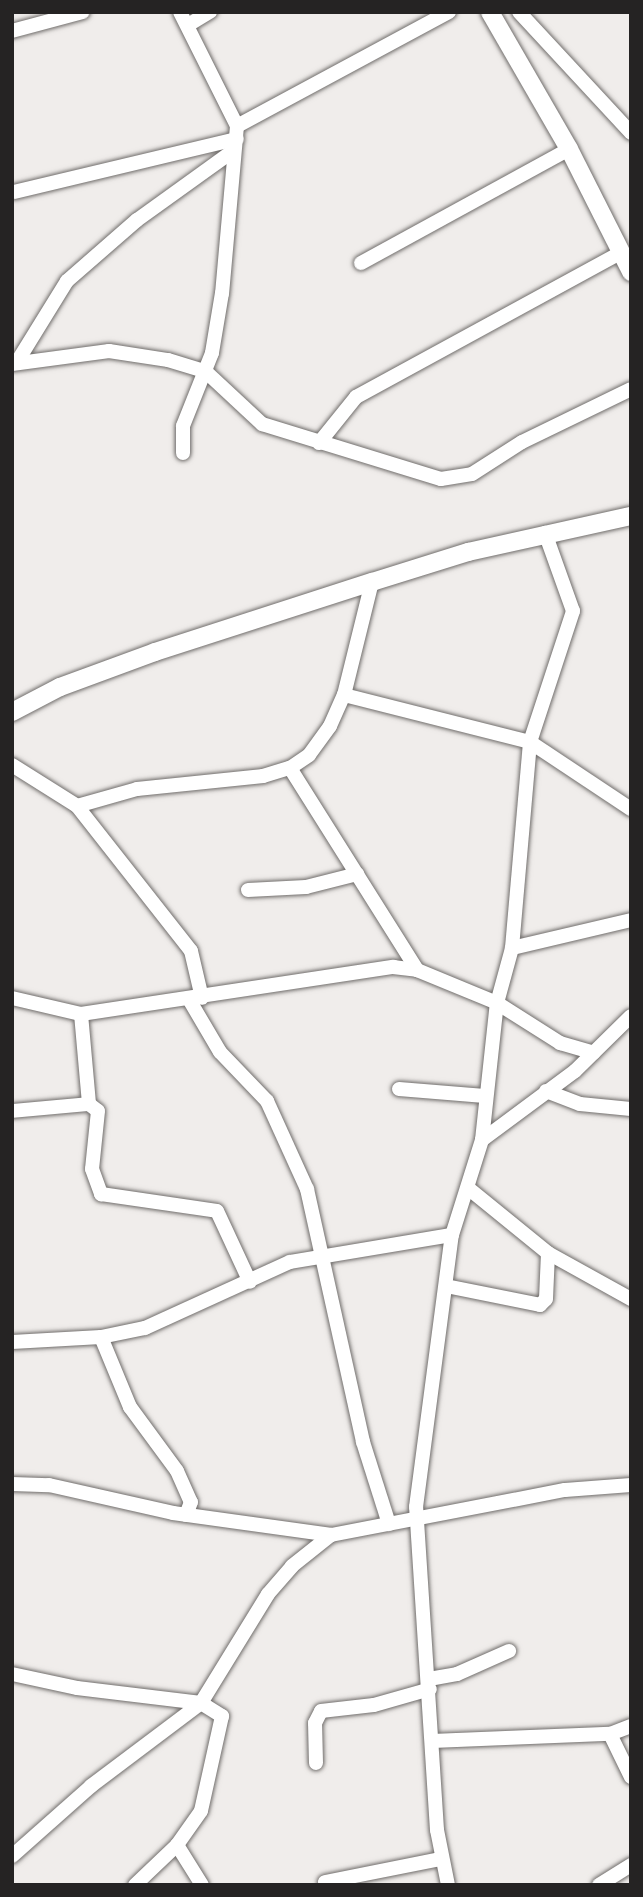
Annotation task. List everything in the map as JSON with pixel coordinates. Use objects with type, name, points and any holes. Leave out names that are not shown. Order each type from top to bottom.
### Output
[{"type":"street","points":[[12,31],[83,12]]},
{"type":"street","points":[[180,12],[236,138],[222,293],[205,371],[183,426],[183,453]]},
{"type":"street","points":[[188,25],[210,12]]},
{"type":"street","points":[[14,363],[67,281],[236,138],[449,12]]},
{"type":"street","points":[[490,12],[569,149],[631,272]]},
{"type":"street","points":[[519,12],[631,133]]},
{"type":"street","points":[[14,192],[236,138]]},
{"type":"street","points":[[361,263],[569,149]]},
{"type":"street","points":[[319,443],[356,397],[620,253]]},
{"type":"street","points":[[14,363],[109,351],[168,359],[205,371],[252,418],[319,443],[441,479],[458,478],[631,389]]},
{"type":"street","points":[[12,712],[60,687],[155,652],[372,582],[545,533],[631,516]]},
{"type":"street","points":[[448,1885],[440,1858],[416,1507],[452,1235],[482,1140],[497,1003],[512,948],[530,742],[573,611],[545,533]]},
{"type":"street","points":[[77,806],[137,789],[263,776],[290,768],[309,755],[330,726],[344,695],[372,582]]},
{"type":"street","points":[[344,695],[530,742],[631,809]]},
{"type":"street","points":[[12,765],[77,806],[191,951],[196,999],[220,1052],[267,1101],[307,1189],[324,1255],[363,1442],[388,1524]]},
{"type":"street","points":[[290,768],[417,970]]},
{"type":"street","points":[[248,890],[306,887],[356,874]]},
{"type":"street","points":[[512,948],[631,920]]},
{"type":"street","points":[[12,998],[81,1014],[196,999],[393,967],[417,970],[497,1003],[560,1043],[594,1052]]},
{"type":"street","points":[[81,1014],[89,1104]]},
{"type":"street","points":[[482,1140],[594,1052],[631,1016]]},
{"type":"street","points":[[399,1090],[485,1096]]},
{"type":"street","points":[[546,1091],[580,1104],[631,1109]]},
{"type":"street","points":[[12,1111],[89,1104],[98,1111],[92,1169],[101,1194],[216,1211],[250,1282]]},
{"type":"street","points":[[468,1188],[548,1253],[631,1299]]},
{"type":"street","points":[[12,1342],[101,1337],[170,1320],[290,1262],[452,1235]]},
{"type":"street","points":[[446,1286],[540,1305],[546,1299],[548,1253]]},
{"type":"street","points":[[101,1337],[130,1407],[177,1471],[191,1502],[186,1515]]},
{"type":"street","points":[[12,1484],[49,1485],[186,1515],[331,1535],[419,1521],[565,1490],[631,1485]]},
{"type":"street","points":[[12,1856],[91,1786],[201,1703],[268,1594],[292,1566],[331,1535]]},
{"type":"street","points":[[316,1763],[315,1723],[321,1712],[374,1704],[457,1674],[509,1651]]},
{"type":"street","points":[[12,1674],[77,1688],[201,1703],[216,1710],[224,1724],[201,1811],[177,1844],[135,1885]]},
{"type":"street","points":[[432,1741],[610,1734],[631,1726]]},
{"type":"street","points":[[610,1734],[631,1777]]},
{"type":"street","points":[[177,1844],[202,1885]]},
{"type":"street","points":[[325,1882],[440,1858]]},
{"type":"street","points":[[599,1885],[631,1865]]}]
